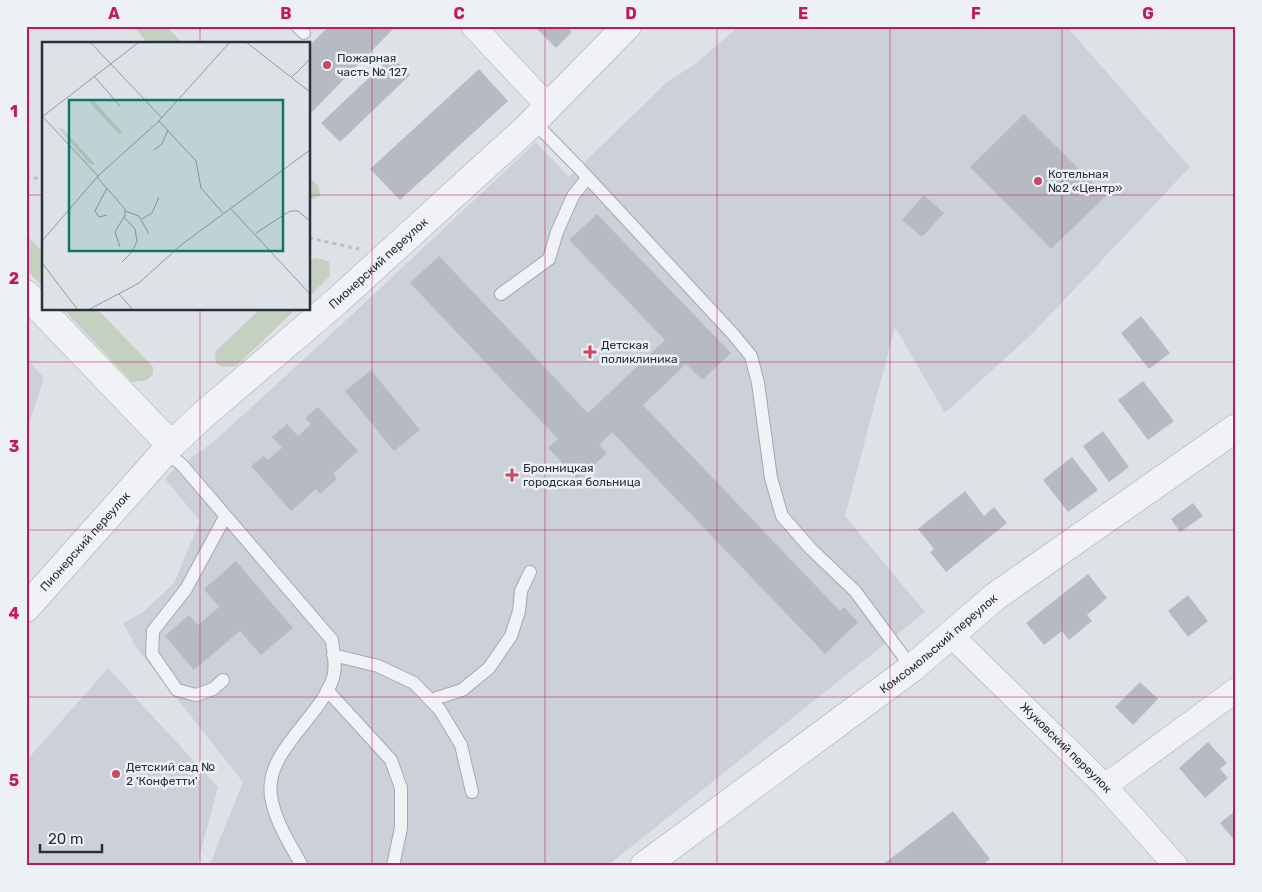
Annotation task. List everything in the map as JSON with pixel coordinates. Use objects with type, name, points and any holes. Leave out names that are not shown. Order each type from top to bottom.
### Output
[{"type":"street","points":[[473,26],[541,114]]},
{"type":"street","name":"Пионерский переулок","points":[[26,608],[168,448],[203,415],[337,301],[541,114],[627,26]]},
{"type":"street","points":[[26,294],[168,448]]},
{"type":"street","name":"Комсомольский переулок","points":[[644,866],[912,668],[996,596],[1236,428]]},
{"type":"street","name":"Жуковский переулок","points":[[951,635],[1105,786],[1176,866]]},
{"type":"street","points":[[1105,786],[1236,690]]},
{"type":"lane","points":[[541,114],[587,178],[732,333],[751,356],[758,383],[771,478],[782,516],[811,549],[855,591],[912,668]]},
{"type":"lane","points":[[501,294],[548,258],[573,196],[587,178]]},
{"type":"lane","points":[[168,448],[224,517],[332,640],[335,668],[333,678],[321,703],[280,756],[272,776],[271,796],[281,828],[302,866]]},
{"type":"lane","points":[[223,680],[213,689],[196,695],[177,690],[152,654],[154,632],[186,589],[224,517]]},
{"type":"lane","points":[[431,700],[462,690],[489,668],[511,636],[521,591],[530,572]]},
{"type":"lane","points":[[333,655],[378,666],[414,683],[440,710],[461,744],[472,792]]},
{"type":"lane","points":[[327,690],[391,760],[401,788],[401,828],[393,866]]},
{"type":"path","points":[[26,176],[42,180]]},
{"type":"path","points":[[310,238],[387,255]]},
{"type":"shaded area","name":"Бронницкая городская больница","points":[[739,26],[1066,26],[1190,167],[1033,333],[945,413],[895,327],[845,516],[925,612],[607,866],[209,866],[243,782],[136,647],[123,623],[143,612],[174,583],[200,521],[165,479],[172,471],[211,444],[536,142],[569,177],[667,82],[695,64]]},
{"type":"shaded area","points":[[26,358],[44,378],[26,433]]},
{"type":"shaded area","name":"Детский сад № 2 'Конфетти'","points":[[108,668],[218,787],[197,866],[26,866],[26,761]]},
{"type":"green space","points":[[133,26],[166,26],[181,42],[147,42]]},
{"type":"green space","points":[[310,177],[319,187],[320,196],[310,200]]},
{"type":"green space","points":[[26,235],[42,251],[42,286],[26,269]]},
{"type":"green space","points":[[314,258],[329,262],[330,276],[310,296],[310,262]]},
{"type":"green space","points":[[64,310],[98,310],[153,367],[153,374],[147,380],[132,382]]},
{"type":"green space","points":[[259,310],[295,310],[236,366],[223,367],[216,363],[215,352]]},
{"type":"building","points":[[329,26],[396,26],[310,114],[310,45]]},
{"type":"building","points":[[534,26],[566,26],[572,32],[556,48]]},
{"type":"building","points":[[392,56],[410,75],[340,142],[321,123]]},
{"type":"building","points":[[479,69],[508,101],[400,200],[370,169]]},
{"type":"building","name":"Котельная №2 «Центр»","points":[[1024,114],[1106,196],[1051,249],[970,167]]},
{"type":"building","points":[[924,195],[944,213],[922,237],[902,220]]},
{"type":"building","points":[[597,214],[731,353],[702,380],[686,364],[643,405],[840,611],[844,607],[858,622],[825,654],[612,432],[599,445],[607,453],[578,480],[548,448],[558,439],[410,283],[439,256],[588,413],[665,340],[569,240]]},
{"type":"building","points":[[1141,316],[1170,353],[1149,369],[1121,333]]},
{"type":"building","points":[[371,370],[420,430],[394,451],[345,391]]},
{"type":"building","points":[[1143,381],[1174,421],[1148,440],[1118,400]]},
{"type":"building","points":[[318,407],[358,451],[333,474],[337,479],[320,494],[316,489],[291,511],[251,466],[264,456],[268,460],[282,448],[272,437],[287,424],[298,436],[311,424],[305,418]]},
{"type":"building","points":[[1103,431],[1129,467],[1109,482],[1083,446]]},
{"type":"building","points":[[1072,457],[1098,490],[1068,512],[1043,480]]},
{"type":"building","points":[[965,491],[984,516],[994,507],[1007,523],[946,572],[930,552],[934,549],[918,529]]},
{"type":"building","points":[[1193,503],[1203,516],[1180,532],[1171,519]]},
{"type":"building","points":[[236,561],[293,628],[261,655],[240,631],[194,670],[165,636],[189,615],[198,625],[219,607],[204,589]]},
{"type":"building","points":[[1088,574],[1107,598],[1087,615],[1092,621],[1069,640],[1062,631],[1044,645],[1026,623]]},
{"type":"building","points":[[1188,595],[1208,621],[1188,637],[1168,611]]},
{"type":"building","points":[[1140,682],[1158,699],[1133,725],[1115,707]]},
{"type":"building","points":[[1208,742],[1227,763],[1220,769],[1228,778],[1205,798],[1179,768]]},
{"type":"building","points":[[1236,810],[1236,842],[1220,823]]},
{"type":"building","points":[[953,811],[990,859],[981,866],[881,866]]},
{"type":"place","name":"Пожарная часть № 127","points":[[327,65]]},
{"type":"place","name":"Котельная №2 «Центр»","points":[[1038,181]]},
{"type":"place","name":"Детская поликлиника","points":[[590,352]]},
{"type":"place","name":"Бронницкая городская больница","points":[[512,475]]},
{"type":"place","name":"Детский сад № 2 'Конфетти'","points":[[116,774]]}]
